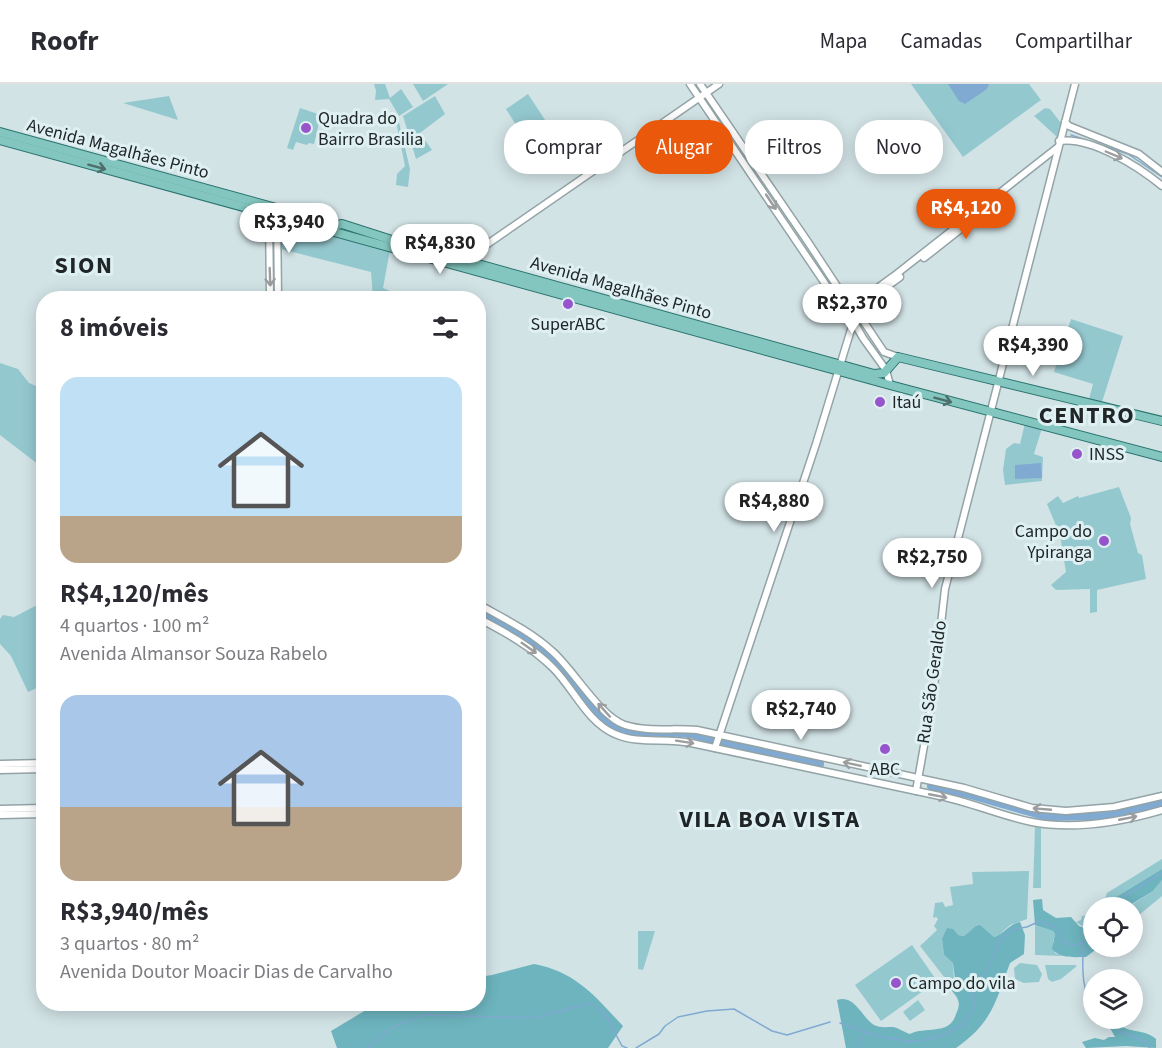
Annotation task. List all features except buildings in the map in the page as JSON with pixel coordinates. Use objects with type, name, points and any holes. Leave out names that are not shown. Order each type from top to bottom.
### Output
[{"type":"main road","name":"Avenida Magalhães Pinto","points":[[0,132],[227,199]]},
{"type":"main road","name":"Avenida Magalhães Pinto","points":[[0,140],[273,211],[456,266],[468,264]]},
{"type":"main road","name":"Avenida Magalhães Pinto","points":[[273,211],[342,224],[468,264],[840,368],[888,385],[1162,457]]},
{"type":"main road","points":[[886,370],[898,357],[1162,421]]},
{"type":"main road","name":"Avenida Magalhães Pinto","points":[[840,368],[874,374],[884,373],[886,370]]},
{"type":"street","points":[[690,84],[801,247],[884,352],[898,357]]},
{"type":"street","points":[[700,84],[808,242],[855,317],[862,338],[886,370],[888,385]]},
{"type":"street","points":[[468,264],[720,84]]},
{"type":"street","name":"Rua São Geraldo","points":[[916,791],[933,695],[945,589],[1075,84]]},
{"type":"street","points":[[1065,122],[1067,125],[1138,154],[1162,172]]},
{"type":"street","points":[[1077,129],[1071,128],[1067,132],[1067,137],[1116,155],[1135,165],[1162,186]]},
{"type":"street","points":[[716,747],[840,368],[855,317],[856,303],[894,276],[1058,147],[1073,141]]},
{"type":"street","points":[[270,291],[273,211]]},
{"type":"street","points":[[273,211],[278,291]]},
{"type":"street","points":[[801,247],[808,242]]},
{"type":"street","points":[[486,608],[550,649],[564,662],[612,719],[624,725],[648,729],[673,728],[719,736],[964,788],[1032,808],[1047,810],[1066,811],[1114,807],[1162,796]]},
{"type":"street","points":[[486,622],[502,630],[556,670],[595,720],[614,734],[646,741],[681,740],[716,747],[879,785],[950,798],[1032,822],[1065,825],[1104,822],[1162,810]]},
{"type":"street","points":[[0,764],[36,763]]},
{"type":"street","points":[[0,770],[36,769]]},
{"type":"street","points":[[0,809],[36,808]]},
{"type":"street","points":[[0,815],[36,814]]},
{"type":"shaded area","points":[[374,84],[385,84],[390,98],[401,89],[413,107],[399,116],[389,99],[375,100]]},
{"type":"shaded area","points":[[413,84],[448,84],[423,101]]},
{"type":"shaded area","points":[[911,84],[1029,84],[1041,100],[963,157],[943,129],[943,120],[937,120]]},
{"type":"shaded area","points":[[948,84],[989,84],[987,89],[965,104],[959,101]]},
{"type":"shaded area","points":[[528,94],[545,120],[513,120],[506,109]]},
{"type":"shaded area","points":[[169,96],[178,120],[123,103]]},
{"type":"shaded area","points":[[435,96],[445,114],[420,133],[432,150],[416,159],[403,116]]},
{"type":"shaded area","name":"Quadra do Bairro Brasilia","points":[[300,108],[321,115],[314,144],[296,142],[293,150],[287,148]]},
{"type":"shaded area","points":[[1045,108],[1050,109],[1061,123],[1057,137],[1034,116]]},
{"type":"shaded area","points":[[398,118],[410,169],[408,187],[396,185],[397,174],[405,166],[396,121]]},
{"type":"shaded area","points":[[281,217],[390,250],[383,288],[390,291],[372,291],[371,272],[281,249]]},
{"type":"shaded area","points":[[1071,319],[1123,336],[1102,402],[1089,399],[1093,384],[1054,372]]},
{"type":"shaded area","points":[[0,363],[18,369],[29,383],[36,386],[36,463],[0,435]]},
{"type":"shaded area","points":[[1025,423],[1042,428],[1034,454],[1043,457],[1042,481],[1005,485],[1003,470],[1006,449],[1014,443],[1020,444]]},
{"type":"shaded area","points":[[1041,463],[1042,478],[1015,479],[1015,465]]},
{"type":"shaded area","points":[[1119,487],[1131,518],[1130,524],[1138,553],[1142,555],[1146,579],[1097,590],[1097,612],[1090,613],[1090,589],[1056,590],[1051,585],[1066,572],[1060,535],[1047,504],[1058,496],[1063,503],[1078,496],[1079,498]]},
{"type":"shaded area","points":[[36,606],[36,688],[28,692],[11,656],[0,644],[0,619],[3,615],[14,617]]},
{"type":"shaded area","points":[[1035,827],[1041,828],[1041,888],[1033,888]]},
{"type":"shaded area","points":[[1162,859],[1162,869],[1116,897],[1106,897],[1107,893]]},
{"type":"shaded area","points":[[1162,869],[1162,880],[1153,891],[1143,897],[1116,897]]},
{"type":"shaded area","points":[[1029,871],[1027,919],[1010,925],[994,937],[983,928],[970,931],[964,936],[958,935],[942,939],[944,955],[953,963],[954,981],[948,982],[920,946],[937,930],[934,926],[938,919],[933,918],[935,903],[943,902],[945,907],[953,905],[950,887],[973,884],[972,872]]},
{"type":"shaded area","points":[[1162,880],[1162,896],[1143,912],[1143,898],[1153,891]]},
{"type":"shaded area","points":[[1042,899],[1043,910],[1056,918],[1071,917],[1083,928],[1083,957],[1068,957],[1052,949],[1055,934],[1053,931],[1035,925],[1033,900]]},
{"type":"shaded area","points":[[1082,916],[1083,926],[1076,922],[1081,920]]},
{"type":"shaded area","points":[[1020,922],[1025,935],[1024,954],[1010,963],[996,1000],[978,1030],[956,1048],[846,1048],[837,1000],[849,1000],[870,1022],[879,1027],[895,1028],[910,1034],[943,1028],[953,1021],[959,1006],[957,998],[947,984],[955,979],[953,963],[944,955],[942,939],[947,928],[964,936],[980,925],[994,937]]},
{"type":"shaded area","points":[[1035,925],[1053,931],[1055,953],[1064,956],[1035,955]]},
{"type":"shaded area","points":[[638,931],[655,931],[643,970],[638,969]]},
{"type":"shaded area","name":"Campo do vila","points":[[912,945],[937,981],[881,1021],[855,985]]},
{"type":"shaded area","points":[[1020,963],[1037,965],[1042,974],[1039,982],[1024,983],[1015,979],[1014,968]]},
{"type":"shaded area","points":[[534,964],[562,973],[594,995],[623,1026],[608,1048],[337,1048],[331,1031],[364,1011],[486,1011],[486,976]]},
{"type":"shaded area","points":[[1045,965],[1077,966],[1061,979],[1052,982],[1048,979]]},
{"type":"shaded area","points":[[918,1000],[925,1010],[910,1021],[903,1012]]},
{"type":"shaded area","points":[[1111,1029],[1127,1029],[1146,1033],[1156,1039],[1156,1048],[1126,1046],[1086,1048],[1082,1042],[1095,1038],[1104,1040],[1115,1037]]},
{"type":"waterway","points":[[1071,135],[1128,154],[1162,177]]},
{"type":"waterway","points":[[486,614],[541,648],[570,677],[599,716],[612,725],[641,735],[684,733],[712,740]]},
{"type":"waterway","points":[[724,742],[820,764]]},
{"type":"waterway","points":[[931,786],[1047,817],[1103,816],[1162,803]]},
{"type":"waterway","points":[[1123,897],[1162,873]]},
{"type":"waterway","points":[[840,1023],[877,1036],[907,1041],[941,1036],[962,1025],[975,1007],[972,994],[1001,939],[1014,929],[1027,927],[1040,921],[1057,928],[1064,943],[1074,945],[1083,942]]},
{"type":"waterway","points":[[1083,957],[1083,969]]},
{"type":"waterway","points":[[367,1048],[391,1028],[422,1015],[534,1018],[590,1003],[605,1014],[622,1046],[627,1048]]},
{"type":"waterway","points":[[636,1048],[659,1034],[665,1026],[678,1017],[707,1011],[734,1009],[772,1031],[787,1035],[830,1022]]},
{"type":"waterway","points":[[1117,1029],[1144,1041],[1150,1048]]},
{"type":"waterway","points":[[857,1048],[865,1033]]},
{"type":"place","name":"Quadra do Bairro Brasilia","points":[[306,128]]},
{"type":"place","name":"SuperABC","points":[[568,304]]},
{"type":"place","name":"Itaú","points":[[880,402]]},
{"type":"place","name":"INSS","points":[[1077,454]]},
{"type":"place","name":"Campo do Ypiranga","points":[[1104,541]]},
{"type":"place","name":"ABC","points":[[885,749]]},
{"type":"place","name":"Campo do vila","points":[[896,983]]},
{"type":"district","name":"SION","points":[[84,265]]},
{"type":"district","name":"CENTRO","points":[[1087,415]]},
{"type":"district","name":"VILA BOA VISTA","points":[[770,819]]}]
